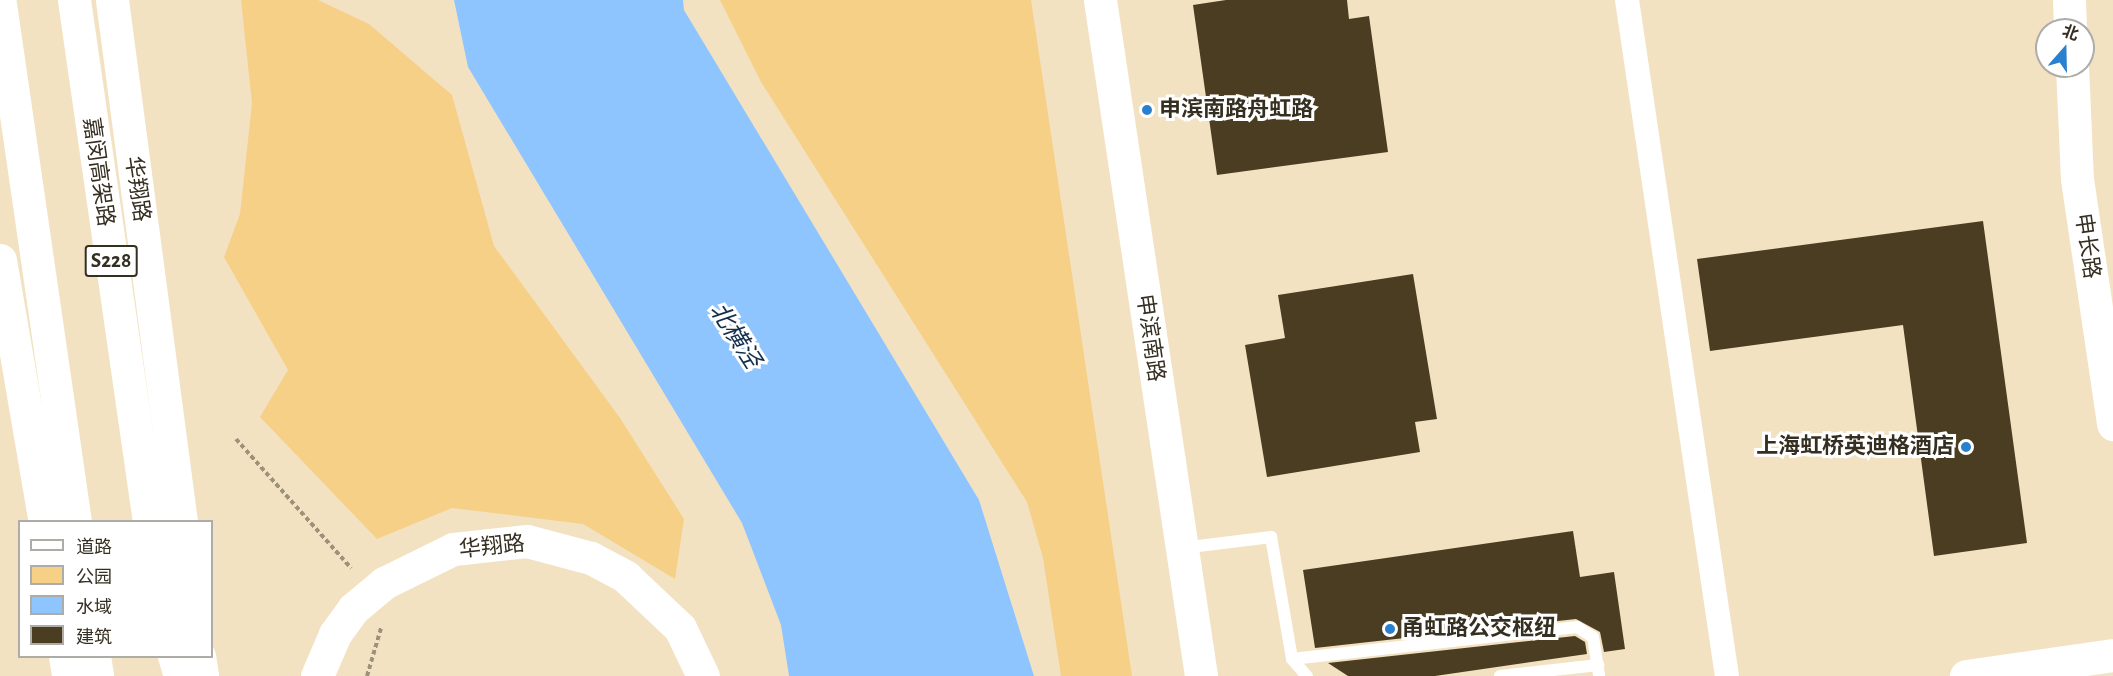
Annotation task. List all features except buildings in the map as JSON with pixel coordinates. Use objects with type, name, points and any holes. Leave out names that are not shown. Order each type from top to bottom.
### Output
[{"type":"main road","name":"嘉闵高架路","points":[[74,0],[149,520]]},
{"type":"main road","name":"华翔路","points":[[112,0],[181,520]]},
{"type":"main road","name":"申滨南路","points":[[1100,0],[1201,676]]},
{"type":"main road","points":[[2069,0],[2070,18]]},
{"type":"main road","points":[[0,4],[75,520]]},
{"type":"main road","name":"申长路","points":[[2073,78],[2077,179],[2113,424]]},
{"type":"main road","points":[[0,260],[45,520]]},
{"type":"main road","name":"华翔路","points":[[316,676],[335,634],[354,609],[384,584],[453,549],[527,541],[591,558],[626,577],[680,628],[703,676]]},
{"type":"main road","points":[[1966,676],[2113,655]]},
{"type":"main road","points":[[65,658],[68,676]]},
{"type":"main road","points":[[94,658],[97,676]]},
{"type":"main road","points":[[168,658],[171,676]]},
{"type":"main road","points":[[174,658],[180,676]]},
{"type":"main road","points":[[199,658],[202,676]]},
{"type":"street","points":[[1627,0],[1727,676]]},
{"type":"lane","points":[[1181,548],[1271,537],[1292,659],[1307,676]]},
{"type":"lane","points":[[1292,659],[1577,627],[1593,637],[1598,670],[1500,676]]},
{"type":"path","points":[[236,439],[355,574]]},
{"type":"path","points":[[367,676],[382,623]]},
{"type":"green space","points":[[241,0],[318,0],[369,24],[452,95],[494,246],[620,418],[684,519],[675,579],[583,524],[452,508],[377,539],[260,417],[288,370],[224,257],[240,214],[252,103]]},
{"type":"green space","points":[[720,0],[1031,0],[1132,676],[1061,676],[1043,558],[1027,502],[761,82]]},
{"type":"water","name":"北横泾","points":[[454,0],[683,0],[684,10],[979,500],[1034,676],[789,676],[781,625],[742,523],[468,67]]},
{"type":"place","name":"申滨南路舟虹路","points":[[1147,110]]},
{"type":"place","name":"上海虹桥英迪格酒店","points":[[1966,447]]},
{"type":"place","name":"甬虹路公交枢纽","points":[[1390,629]]}]
